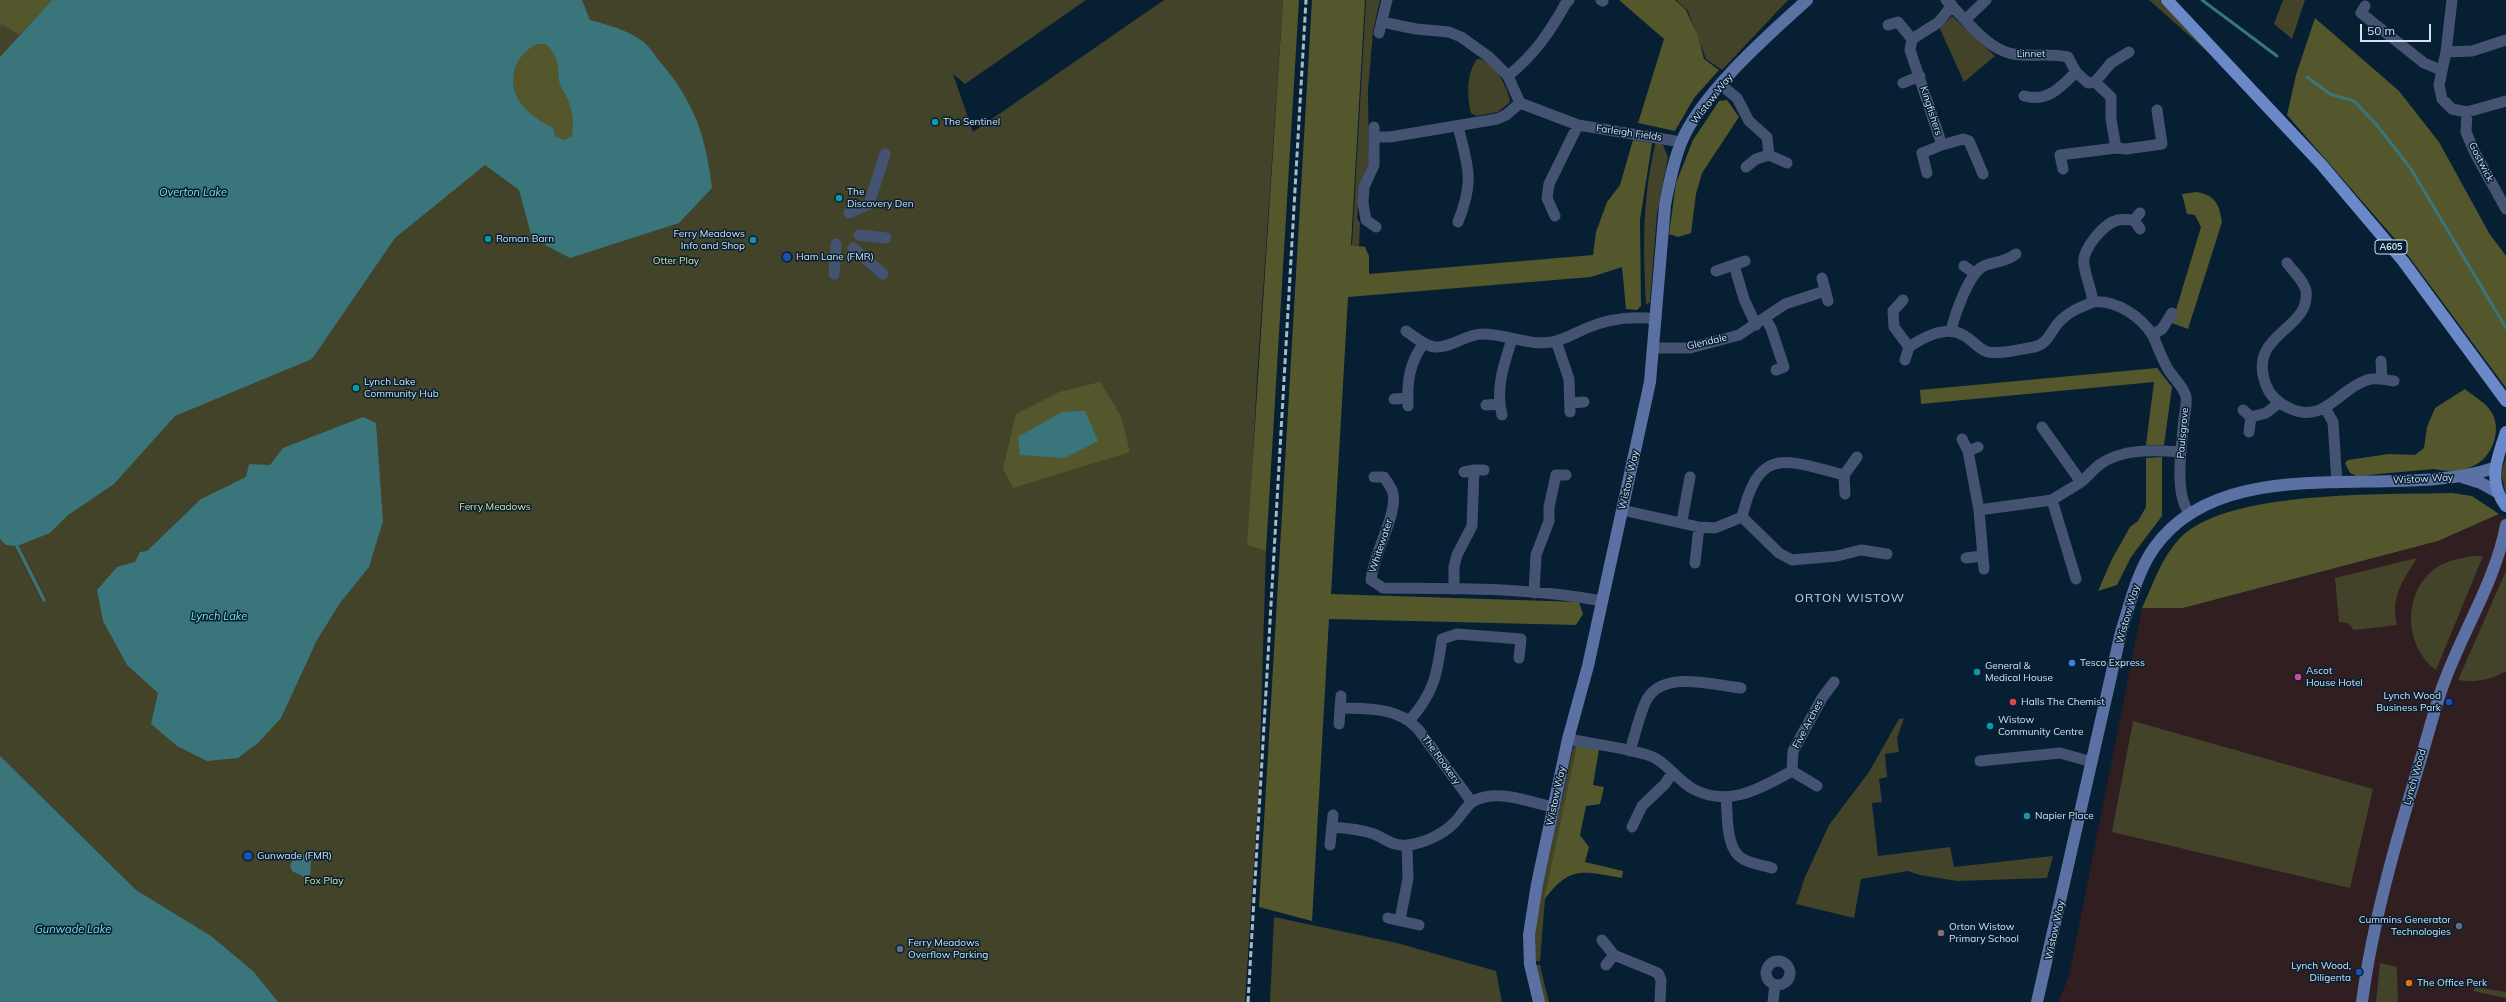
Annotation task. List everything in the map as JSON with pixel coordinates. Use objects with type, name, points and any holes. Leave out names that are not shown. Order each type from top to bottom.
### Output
[{"type":"main road","name":"A605","points":[[2167,0],[2326,170],[2403,261],[2504,398],[2506,412]]},
{"type":"main road","points":[[2506,432],[2503,446],[2494,468],[2497,492],[2506,506]]},
{"type":"street","points":[[1376,227],[1366,220],[1363,204],[1364,187],[1374,165],[1374,132],[1458,126],[1497,119],[1506,115],[1520,103],[1508,76],[1489,57],[1461,37],[1449,32],[1380,27],[1387,0]]},
{"type":"street","name":"Wistow Way","points":[[1539,1002],[1530,964],[1528,935],[1568,740],[1602,601],[1650,382],[1655,348],[1665,205],[1681,142],[1697,114],[1721,85],[1761,41],[1807,0]]},
{"type":"street","points":[[1966,19],[1986,0]]},
{"type":"street","points":[[2452,0],[2446,52],[2439,85],[2442,99],[2452,109],[2467,112],[2506,101]]},
{"type":"street","points":[[1508,76],[1538,48],[1548,35],[1566,1]]},
{"type":"street","points":[[1888,25],[1898,22],[1912,39],[1939,22],[1949,2]]},
{"type":"street","name":"Linnet","points":[[1949,2],[1999,49],[2013,54],[2053,54],[2068,57],[2076,72],[2088,83],[2095,82],[2111,96],[2111,119],[2116,148]]},
{"type":"street","points":[[2365,6],[2361,13],[2424,63],[2441,70]]},
{"type":"street","name":"Kingfishers","points":[[1912,39],[1910,50],[1942,145]]},
{"type":"street","points":[[2446,52],[2472,51],[2506,40]]},
{"type":"street","points":[[2095,82],[2111,63],[2129,52]]},
{"type":"street","points":[[2024,96],[2041,98],[2057,92],[2076,72]]},
{"type":"street","name":"Kingfishers","points":[[1903,83],[1920,76]]},
{"type":"street","points":[[1721,85],[1737,98],[1749,121],[1764,133],[1769,155]]},
{"type":"street","name":"Farleigh Fields","points":[[1520,103],[1578,125],[1681,142]]},
{"type":"street","points":[[2062,169],[2060,155],[2162,144],[2156,110]]},
{"type":"street","name":"Gostwick","points":[[2467,112],[2466,132],[2474,153],[2506,209]]},
{"type":"street","points":[[1555,216],[1547,198],[1549,184],[1578,125]]},
{"type":"street","points":[[1458,126],[1468,162],[1469,179],[1467,203],[1458,222]]},
{"type":"street","name":"Kingfishers","points":[[1927,173],[1919,152],[1964,139],[1969,141],[1983,174]]},
{"type":"street","points":[[849,213],[869,204],[885,154]]},
{"type":"street","points":[[1746,167],[1756,159],[1769,155],[1787,163]]},
{"type":"street","points":[[1905,360],[1910,347],[1922,338],[1951,330],[1963,334],[1986,351],[1996,352],[2036,347],[2048,339],[2060,321],[2072,311],[2092,302],[2084,264],[2084,253],[2091,242],[2111,224],[2118,220],[2138,221]]},
{"type":"street","points":[[859,235],[886,238]]},
{"type":"street","points":[[834,274],[836,244]]},
{"type":"street","points":[[853,248],[883,274]]},
{"type":"street","points":[[1951,330],[1954,319],[1974,273],[1984,266],[2008,265],[2016,254]]},
{"type":"street","points":[[1716,271],[1745,261]]},
{"type":"street","points":[[2287,264],[2306,290],[2305,301],[2291,325],[2264,350],[2262,365],[2264,381],[2268,389],[2279,403],[2304,413],[2325,408],[2367,380],[2394,381]]},
{"type":"street","points":[[1734,265],[1744,299],[1761,322],[1771,328],[1784,367],[1776,370]]},
{"type":"street","points":[[1964,266],[1974,273]]},
{"type":"street","name":"Glendale","points":[[1655,348],[1690,348],[1739,335],[1761,322],[1785,304],[1827,296],[1822,278]]},
{"type":"street","points":[[1903,300],[1893,311],[1894,327],[1910,347]]},
{"type":"street","name":"Paulsgrove","points":[[2092,302],[2103,301],[2127,310],[2152,335],[2167,367],[2186,397],[2181,452],[2182,495],[2185,508],[2190,514]]},
{"type":"street","points":[[2152,335],[2162,329],[2172,313]]},
{"type":"street","points":[[1406,330],[1424,343],[1433,347],[1446,346],[1479,334],[1498,334],[1512,339],[1534,342],[1556,341],[1591,326],[1628,316],[1656,320]]},
{"type":"street","points":[[1502,415],[1499,404],[1501,377],[1512,339]]},
{"type":"street","points":[[1556,341],[1569,379],[1570,408],[1584,402]]},
{"type":"street","points":[[1394,399],[1408,402],[1409,374],[1413,357],[1424,343]]},
{"type":"street","points":[[2381,361],[2382,380]]},
{"type":"street","points":[[2249,432],[2247,414],[2266,413],[2279,403]]},
{"type":"street","points":[[1486,405],[1499,404]]},
{"type":"street","points":[[2325,408],[2333,422],[2337,483]]},
{"type":"street","points":[[2042,427],[2048,445],[2081,482]]},
{"type":"street","points":[[1962,439],[1973,449],[1984,569]]},
{"type":"street","points":[[1979,510],[2052,500],[2081,482],[2100,464],[2128,453],[2181,452]]},
{"type":"street","points":[[1845,494],[1844,475],[1857,458]]},
{"type":"street","points":[[1742,517],[1746,500],[1756,475],[1770,465],[1790,461],[1844,475]]},
{"type":"street","name":"Wistow Way","points":[[2037,1002],[2121,632],[2140,575],[2154,547],[2170,529],[2190,514],[2214,502],[2248,490],[2337,483],[2461,477],[2494,468]]},
{"type":"street","points":[[1454,589],[1454,567],[1457,555],[1472,526],[1474,470]]},
{"type":"street","name":"Whitewater","points":[[1383,475],[1393,493],[1391,518],[1379,546],[1372,568],[1371,580],[1383,588],[1454,589],[1572,595],[1602,601]]},
{"type":"street","points":[[1534,593],[1536,555],[1549,521],[1549,507],[1556,475]]},
{"type":"street","points":[[1682,521],[1690,477]]},
{"type":"street","name":"Wistow Way","points":[[2461,477],[2481,483],[2497,492]]},
{"type":"street","points":[[2052,500],[2065,561],[2076,579]]},
{"type":"street","points":[[1622,510],[1682,521],[1699,527],[1715,528],[1742,517]]},
{"type":"street","points":[[1742,517],[1779,553],[1792,560],[1837,556],[1861,550],[1887,554]]},
{"type":"street","name":"Lynch Wood","points":[[2362,1002],[2370,955],[2390,868],[2430,721],[2445,678],[2496,560],[2506,525]]},
{"type":"street","points":[[1694,563],[1699,527]]},
{"type":"street","name":"Lynch Wood","points":[[2496,560],[2506,550]]},
{"type":"street","points":[[1966,558],[1982,556]]},
{"type":"street","points":[[1409,721],[1425,699],[1437,677],[1442,639],[1457,634],[1521,639],[1519,658]]},
{"type":"street","points":[[1630,751],[1646,701],[1658,688],[1668,682],[1687,681],[1741,688]]},
{"type":"street","name":"Five Arches","points":[[1792,770],[1793,751],[1822,698],[1834,682]]},
{"type":"street","points":[[1339,724],[1341,696]]},
{"type":"street","name":"The Rookery","points":[[1340,708],[1384,710],[1400,715],[1409,721],[1418,729],[1471,801]]},
{"type":"street","points":[[1568,740],[1630,751],[1654,758],[1693,789],[1726,798],[1754,792],[1792,770],[1817,786]]},
{"type":"street","points":[[1980,761],[2060,753],[2092,762]]},
{"type":"street","points":[[1632,827],[1642,806],[1665,784],[1672,773]]},
{"type":"street","points":[[1332,827],[1361,830],[1374,834],[1386,842],[1407,845],[1439,835],[1454,823],[1471,801],[1486,796],[1508,797],[1554,807]]},
{"type":"street","points":[[1726,798],[1729,838],[1734,849],[1742,859],[1772,868]]},
{"type":"street","points":[[1330,845],[1333,815]]},
{"type":"street","points":[[1400,920],[1408,878],[1407,845]]},
{"type":"street","points":[[1388,918],[1419,925]]},
{"type":"street","points":[[1602,940],[1614,955],[1658,973],[1661,980],[1660,1002]]},
{"type":"street","points":[[1606,965],[1614,955]]},
{"type":"street","points":[[1773,1002],[1775,985]]},
{"type":"shaded area","points":[[0,0],[52,0],[19,35],[2,24],[0,26]]},
{"type":"shaded area","points":[[1283,0],[1299,0],[1266,551],[1247,545]]},
{"type":"shaded area","points":[[1312,0],[1365,0],[1351,245],[1365,247],[1369,256],[1369,274],[1593,255],[1596,232],[1607,202],[1620,185],[1633,140],[1652,143],[1640,220],[1641,306],[1637,310],[1626,309],[1622,267],[1591,277],[1348,297],[1331,594],[1579,602],[1583,614],[1576,625],[1329,619],[1312,921],[1259,907]]},
{"type":"shaded area","points":[[1619,0],[1675,0],[1686,10],[1698,36],[1704,59],[1719,70],[1694,98],[1675,131],[1638,123],[1664,39]]},
{"type":"shaded area","points":[[2315,18],[2399,91],[2439,142],[2489,233],[2506,256],[2506,388],[2401,246],[2287,115],[2296,75]]},
{"type":"shaded area","points":[[538,44],[546,44],[555,57],[560,84],[571,110],[573,120],[572,136],[564,140],[555,136],[553,128],[528,111],[516,95],[513,77],[514,69],[523,54]]},
{"type":"shaded area","points":[[1727,100],[1739,117],[1702,173],[1696,194],[1691,233],[1678,237],[1669,234],[1676,183],[1693,140],[1719,101]]},
{"type":"shaded area","points":[[2197,192],[2208,196],[2216,202],[2220,210],[2222,222],[2188,329],[2172,323],[2201,227],[2195,215],[2187,214],[2182,194]]},
{"type":"shaded area","points":[[2157,368],[2172,387],[2164,445],[2146,445],[2154,382],[1921,404],[1920,390]]},
{"type":"shaded area","points":[[1100,382],[1121,416],[1130,452],[1013,488],[1003,469],[1016,414],[1059,392]]},
{"type":"shaded area","points":[[2465,389],[2490,409],[2495,420],[2496,428],[2493,443],[2490,450],[2480,462],[2468,468],[2454,471],[2434,469],[2357,476],[2350,473],[2345,463],[2348,460],[2389,454],[2415,455],[2424,448],[2427,427],[2435,408]]},
{"type":"shaded area","points":[[2162,457],[2162,516],[2131,557],[2117,585],[2098,591],[2112,559],[2130,527],[2138,521],[2146,507],[2146,458]]},
{"type":"shaded area","points":[[2452,493],[2472,496],[2499,514],[2438,541],[2183,608],[2142,608],[2162,563],[2179,539],[2202,523],[2232,511],[2269,503],[2308,498],[2349,495]]},
{"type":"shaded area","points":[[2499,514],[2506,518],[2506,1002],[2058,1002],[2069,976],[2142,608],[2183,608],[2438,541]]},
{"type":"shaded area","points":[[1577,744],[1599,749],[1593,785],[1604,787],[1600,804],[1586,806],[1580,835],[1589,847],[1585,862],[1623,871],[1622,878],[1578,873],[1562,881],[1544,900]]},
{"type":"green space","name":"Ferry Meadows","points":[[0,0],[1086,0],[965,84],[953,74],[973,132],[1164,0],[1283,0],[1257,379],[1248,545],[1266,551],[1259,785],[1245,1002],[0,1002]]},
{"type":"green space","points":[[1366,0],[1380,0],[1373,31],[1368,91],[1369,162],[1360,183],[1357,218],[1360,223],[1359,246],[1352,245]]},
{"type":"green space","points":[[1676,0],[1788,0],[1722,70],[1706,59],[1688,11]]},
{"type":"green space","points":[[2149,0],[2160,0],[2210,54]]},
{"type":"green space","points":[[2283,0],[2305,0],[2292,39],[2274,24]]},
{"type":"green space","points":[[1952,16],[1995,56],[1964,82],[1940,29]]},
{"type":"green space","points":[[1477,59],[1483,60],[1494,68],[1507,89],[1510,102],[1498,112],[1476,116],[1471,113],[1468,85],[1473,65]]},
{"type":"green space","points":[[1656,141],[1663,145],[1668,157],[1657,214],[1650,302],[1646,305],[1644,242],[1646,203],[1651,162]]},
{"type":"green space","points":[[2506,457],[2506,495],[2501,473]]},
{"type":"green space","points":[[2483,556],[2436,670],[2418,649],[2413,636],[2411,622],[2412,608],[2416,594],[2422,582],[2436,568],[2452,560]]},
{"type":"green space","points":[[2417,558],[2399,590],[2395,606],[2397,625],[2354,630],[2348,623],[2339,622],[2335,578]]},
{"type":"green space","points":[[2506,571],[2506,671],[2495,677],[2483,680],[2458,680]]},
{"type":"green space","points":[[1904,718],[1897,738],[1899,752],[1885,754],[1887,777],[1879,779],[1882,802],[1872,803],[1878,856],[1950,847],[1954,867],[2053,856],[2047,878],[1957,881],[1920,875],[1908,871],[1861,879],[1854,918],[1796,904],[1805,877],[1829,825],[1869,772],[1899,719]]},
{"type":"green space","points":[[2133,721],[2373,789],[2350,888],[2112,832]]},
{"type":"green space","points":[[1577,744],[1545,899],[1540,961],[1534,961],[1534,935],[1537,910],[1573,748]]},
{"type":"green space","points":[[1274,917],[1397,943],[1496,971],[1502,1002],[1270,1002]]},
{"type":"green space","points":[[2380,963],[2397,967],[2398,1002],[2376,1002]]},
{"type":"green space","points":[[1536,965],[1540,965],[1549,1002],[1542,1002]]},
{"type":"green space","points":[[2475,987],[2506,992],[2506,998],[2473,991]]},
{"type":"water","name":"Overton Lake","points":[[52,0],[582,0],[590,20],[623,30],[644,42],[673,78],[697,121],[706,153],[712,188],[679,223],[570,258],[532,238],[519,190],[485,165],[395,238],[312,359],[175,416],[114,484],[68,515],[50,533],[17,546],[6,545],[0,539],[0,57]],"holes":[[[538,44],[546,44],[555,57],[560,84],[572,114],[572,136],[564,140],[555,136],[553,128],[528,111],[516,95],[514,86],[513,77],[515,69],[523,54]]]},
{"type":"water","points":[[1085,411],[1098,441],[1065,458],[1020,455],[1018,437],[1062,412]]},
{"type":"water","name":"Lynch Lake","points":[[363,417],[376,423],[383,521],[369,567],[340,603],[317,640],[281,718],[258,743],[238,758],[207,761],[177,746],[151,724],[158,693],[127,665],[103,621],[97,590],[117,567],[135,562],[140,552],[147,551],[201,499],[246,477],[249,464],[270,465],[283,448]]},
{"type":"water","name":"Gunwade Lake","points":[[0,756],[136,890],[211,936],[253,971],[278,1002],[0,1002]]},
{"type":"water","points":[[300,854],[306,855],[311,860],[310,880],[292,871],[290,865],[294,858]]},
{"type":"waterway","points":[[2202,0],[2277,56]]},
{"type":"waterway","points":[[2307,77],[2330,94],[2354,101],[2376,124],[2411,169],[2506,328]]},
{"type":"waterway","points":[[17,546],[44,600]]},
{"type":"railway","points":[[1248,1002],[1306,0]]},
{"type":"place","name":"The Sentinel","points":[[935,122]]},
{"type":"place","name":"The Discovery Den","points":[[839,198]]},
{"type":"place","name":"Roman Barn","points":[[488,239]]},
{"type":"place","name":"Ferry Meadows Info and Shop","points":[[753,240]]},
{"type":"place","name":"Ham Lane (FMR)","points":[[787,257]]},
{"type":"place","name":"Lynch Lake Community Hub","points":[[356,388]]},
{"type":"place","name":"Tesco Express","points":[[2072,663]]},
{"type":"place","name":"General & Medical House","points":[[1977,672]]},
{"type":"place","name":"Ascot House Hotel","points":[[2298,677]]},
{"type":"place","name":"Halls The Chemist","points":[[2013,702]]},
{"type":"place","name":"Lynch Wood Business Park","points":[[2449,702]]},
{"type":"place","name":"Wistow Community Centre","points":[[1990,726]]},
{"type":"place","name":"Napier Place","points":[[2027,816]]},
{"type":"place","name":"Gunwade (FMR)","points":[[248,856]]},
{"type":"place","name":"Cummins Generator Technologies","points":[[2459,926]]},
{"type":"place","name":"Orton Wistow Primary School","points":[[1941,933]]},
{"type":"place","name":"Ferry Meadows Overflow Parking","points":[[900,949]]},
{"type":"place","name":"Lynch Wood, Diligenta","points":[[2359,972]]},
{"type":"place","name":"The Office Perk","points":[[2409,983]]},
{"type":"district","name":"ORTON WISTOW","points":[[1850,598]]},
{"type":"park label","name":"Otter Play","points":[[676,261]]},
{"type":"park label","name":"Fox Play","points":[[324,881]]}]
